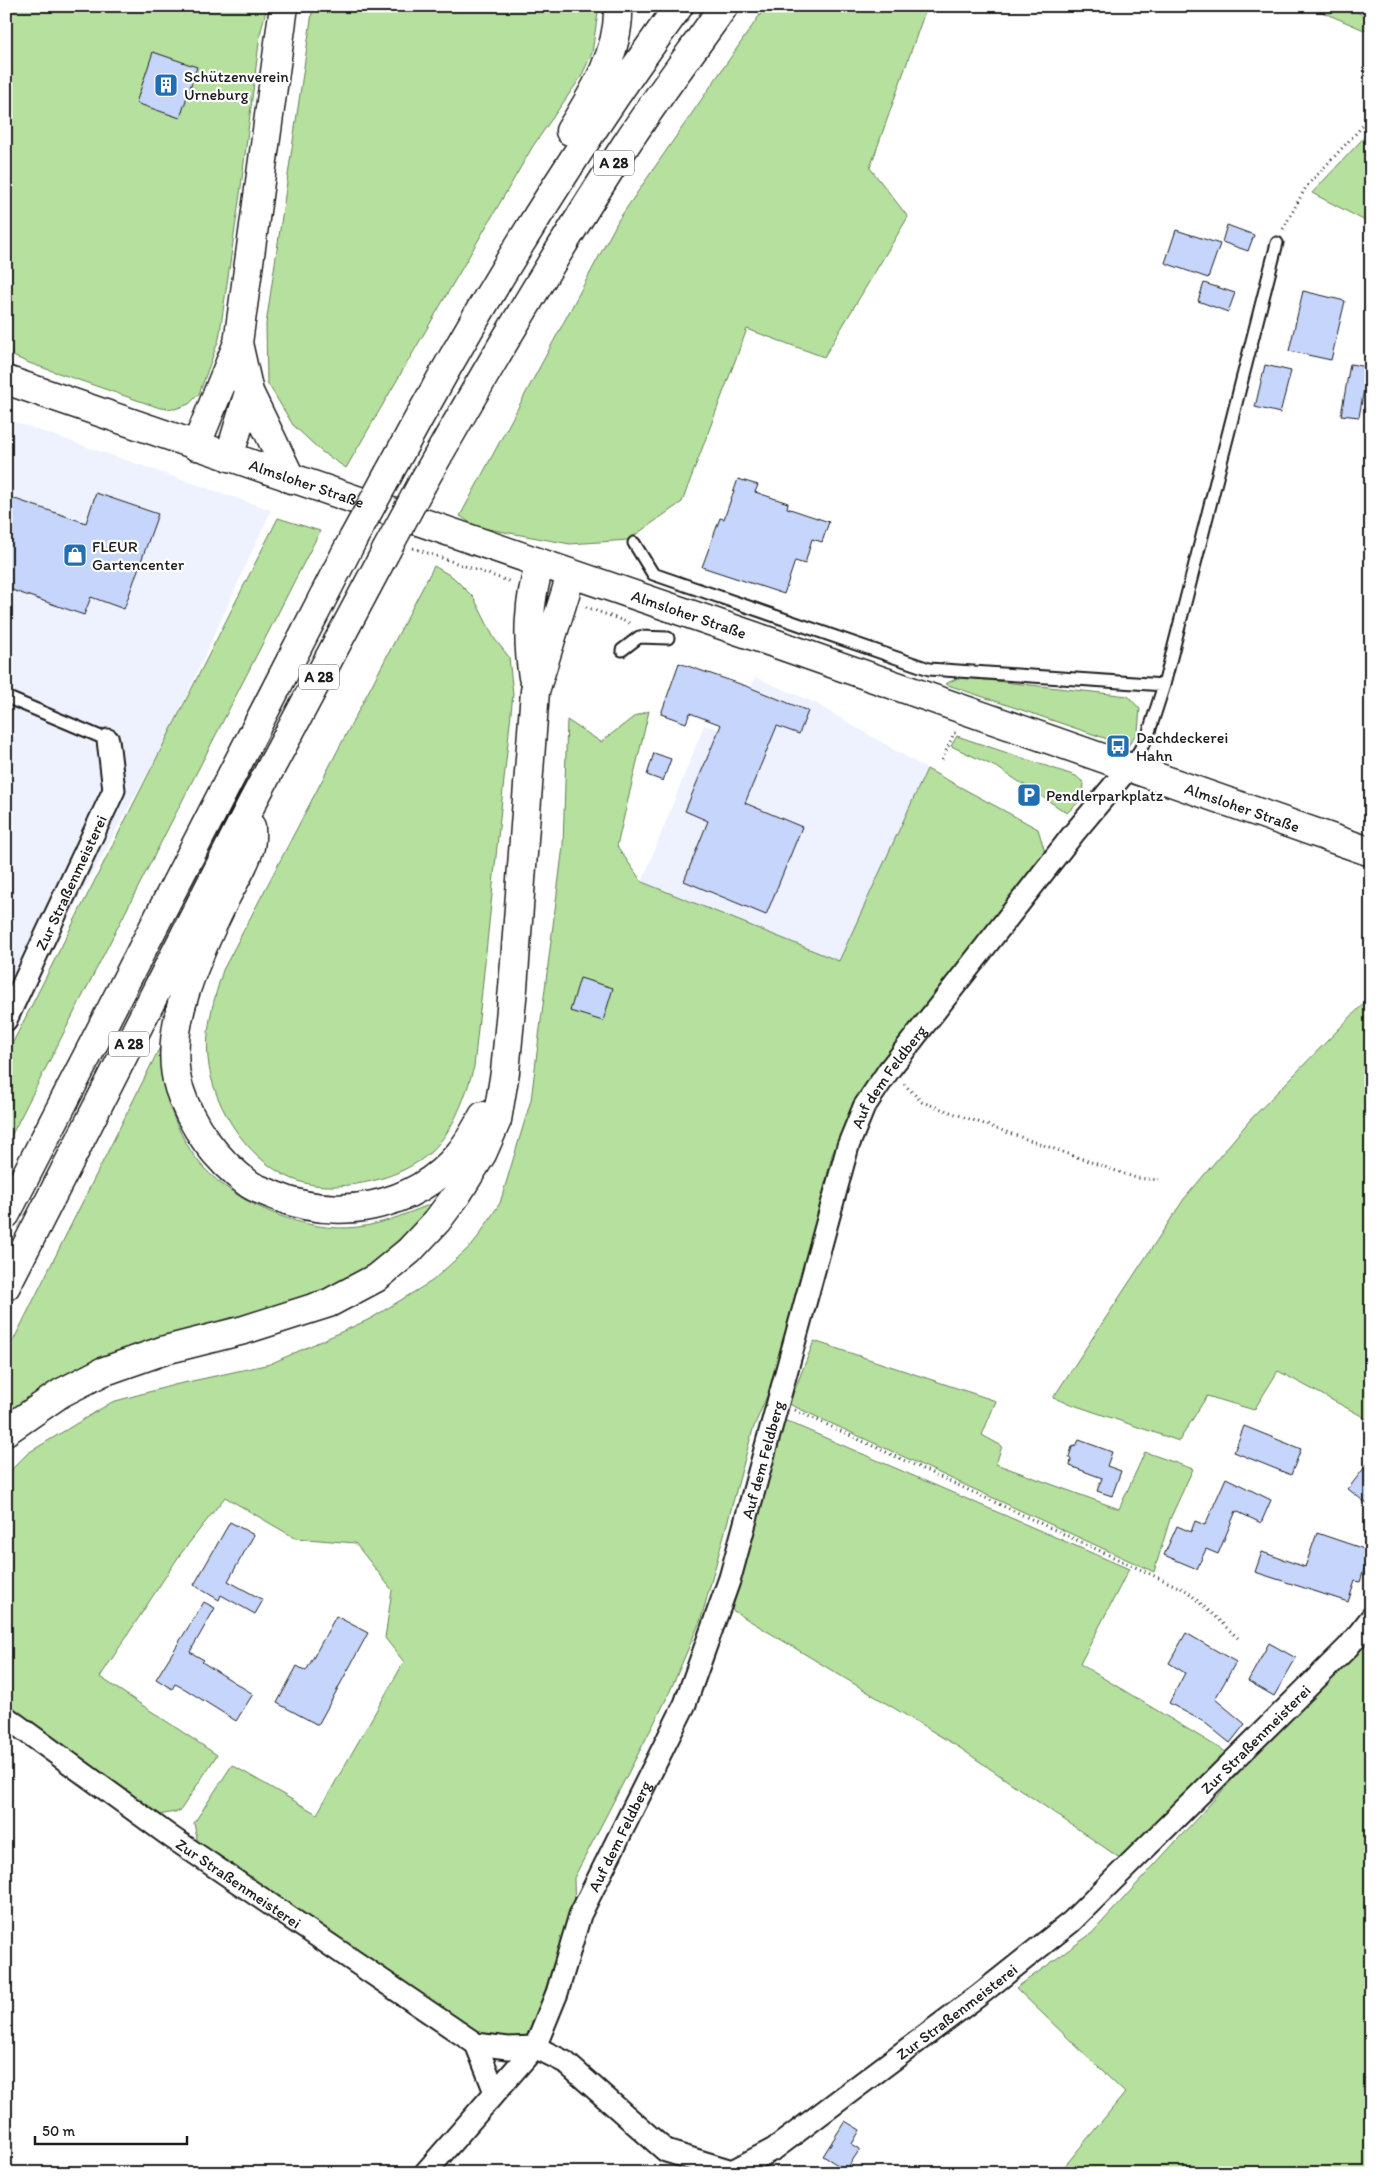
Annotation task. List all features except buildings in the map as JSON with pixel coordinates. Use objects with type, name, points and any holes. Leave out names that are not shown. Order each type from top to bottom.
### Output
[{"type":"main road","points":[[196,446],[238,343],[284,6]]},
{"type":"main road","points":[[532,228],[537,183],[589,101],[611,54],[618,6]]},
{"type":"main road","name":"A 28","points":[[6,1214],[353,539],[437,383],[594,127],[679,6]]},
{"type":"main road","name":"A 28","points":[[6,1286],[252,803],[396,548],[422,484],[514,322],[626,144],[724,6]]},
{"type":"main road","points":[[238,343],[249,392],[291,479]]},
{"type":"main road","name":"Almsloher Straße","points":[[6,380],[291,479],[536,577],[1130,766],[1371,852]]},
{"type":"main road","points":[[229,457],[249,392]]},
{"type":"main road","points":[[535,691],[530,659],[536,577]]},
{"type":"main road","points":[[6,1431],[60,1393],[102,1372],[165,1350],[244,1330],[329,1304],[376,1278],[409,1252],[437,1221],[477,1162],[497,1120],[505,1072],[535,691],[567,587]]},
{"type":"main road","points":[[252,803],[250,849],[208,933],[184,992],[173,1054],[178,1086],[192,1120],[216,1155],[250,1185],[294,1204],[336,1210],[369,1207],[405,1195],[441,1172],[458,1155],[472,1135],[505,1072]]},
{"type":"street","name":"Zur Straßenmeisterei","points":[[6,1020],[114,790],[108,740]]},
{"type":"street","name":"Auf dem Feldberg","points":[[425,2173],[535,2047],[557,1992],[580,1915],[685,1704],[730,1578],[848,1146],[864,1107],[889,1070],[1074,833],[1130,766]]},
{"type":"street","name":"Zur Straßenmeisterei","points":[[6,1717],[171,1837],[476,2044],[508,2048],[535,2047],[565,2062],[666,2151],[732,2171],[774,2150],[978,1996],[1071,1922],[1348,1647],[1371,1618]]},
{"type":"street","points":[[476,2044],[495,2092]]},
{"type":"lane","points":[[1130,766],[1147,738],[1164,685],[1277,243]]},
{"type":"lane","points":[[634,543],[653,574],[928,669],[1164,685]]},
{"type":"lane","points":[[622,650],[639,638],[668,638]]},
{"type":"lane","points":[[6,698],[108,740]]},
{"type":"path","points":[[1365,6],[1371,10]]},
{"type":"path","points":[[1277,243],[1287,219],[1306,187],[1371,117]]},
{"type":"path","points":[[396,548],[536,577]]},
{"type":"path","points":[[567,587],[620,619]]},
{"type":"path","points":[[942,760],[954,733],[962,736]]},
{"type":"path","points":[[889,1070],[922,1102],[1136,1178],[1159,1180]]},
{"type":"path","points":[[778,1402],[1187,1591],[1239,1639]]},
{"type":"shaded area","points":[[6,419],[271,510],[170,732],[59,935],[6,1041]]},
{"type":"shaded area","points":[[755,677],[815,703],[927,769],[839,961],[642,882],[704,725],[735,733]]},
{"type":"green space","points":[[6,6],[267,6],[260,35],[219,339],[199,394],[189,404],[175,409],[160,408],[29,363],[6,353]]},
{"type":"green space","points":[[313,6],[599,6],[592,53],[581,77],[533,146],[346,468],[322,452],[293,425],[267,382],[266,324]]},
{"type":"green space","points":[[766,6],[927,6],[870,168],[908,217],[824,357],[747,329],[682,502],[628,540],[570,544],[477,527],[460,516],[619,219]]},
{"type":"green space","points":[[1308,6],[1345,6],[1371,19],[1371,33]]},
{"type":"green space","points":[[1371,130],[1371,224],[1312,193]]},
{"type":"green space","points":[[278,518],[320,531],[6,1146],[6,1056]]},
{"type":"green space","points":[[434,566],[453,577],[474,598],[494,638],[509,657],[513,694],[474,1067],[463,1101],[453,1122],[440,1142],[419,1161],[396,1173],[372,1181],[336,1186],[318,1186],[301,1182],[283,1174],[266,1163],[251,1149],[226,1115],[211,1077],[208,1058],[207,1047],[211,1014],[223,970]]},
{"type":"green space","points":[[960,677],[1128,696],[1140,709],[1138,731],[1128,746],[945,684]]},
{"type":"green space","points":[[649,711],[617,846],[642,882],[839,961],[927,769],[1038,829],[1045,852],[1041,864],[859,1100],[846,1123],[832,1155],[789,1334],[753,1429],[701,1619],[667,1698],[574,1878],[575,1913],[557,1952],[531,2035],[512,2040],[471,2033],[198,1844],[194,1823],[232,1765],[317,1814],[404,1662],[385,1638],[392,1590],[355,1543],[295,1538],[225,1497],[179,1556],[100,1677],[217,1755],[180,1811],[159,1815],[6,1705],[6,1475],[28,1453],[112,1402],[174,1385],[270,1364],[370,1319],[432,1281],[474,1243],[500,1203],[531,1100],[563,846],[567,720],[601,742],[635,716]]},
{"type":"green space","points":[[957,736],[1076,776],[1084,783],[1083,798],[1067,813],[998,768],[951,746]]},
{"type":"green space","points":[[1371,996],[1371,1421],[1278,1371],[1254,1410],[1207,1396],[1179,1441],[1053,1398],[1184,1199],[1250,1120]]},
{"type":"green space","points":[[164,1039],[167,1096],[177,1124],[186,1143],[203,1167],[234,1193],[274,1214],[317,1226],[338,1228],[378,1223],[437,1202],[370,1268],[321,1299],[6,1419],[6,1355]]},
{"type":"green space","points":[[814,1341],[996,1401],[982,1435],[1002,1446],[996,1464],[1119,1509],[1145,1452],[1193,1469],[1170,1519],[1154,1572],[789,1404]]},
{"type":"green space","points":[[784,1420],[1129,1569],[1080,1664],[1229,1754],[1124,1861],[960,1748],[732,1610]]},
{"type":"green space","points":[[1371,1628],[1371,2173],[1059,2173],[1125,2093],[1016,1988],[1092,1933]]},
{"type":"place","name":"Schützenverein Urneburg","points":[[166,85]]},
{"type":"place","name":"FLEUR Gartencenter","points":[[75,555]]},
{"type":"place","name":"Dachdeckerei Hahn","points":[[1118,746]]},
{"type":"place","name":"Pendlerparkplatz","points":[[1029,795]]}]
